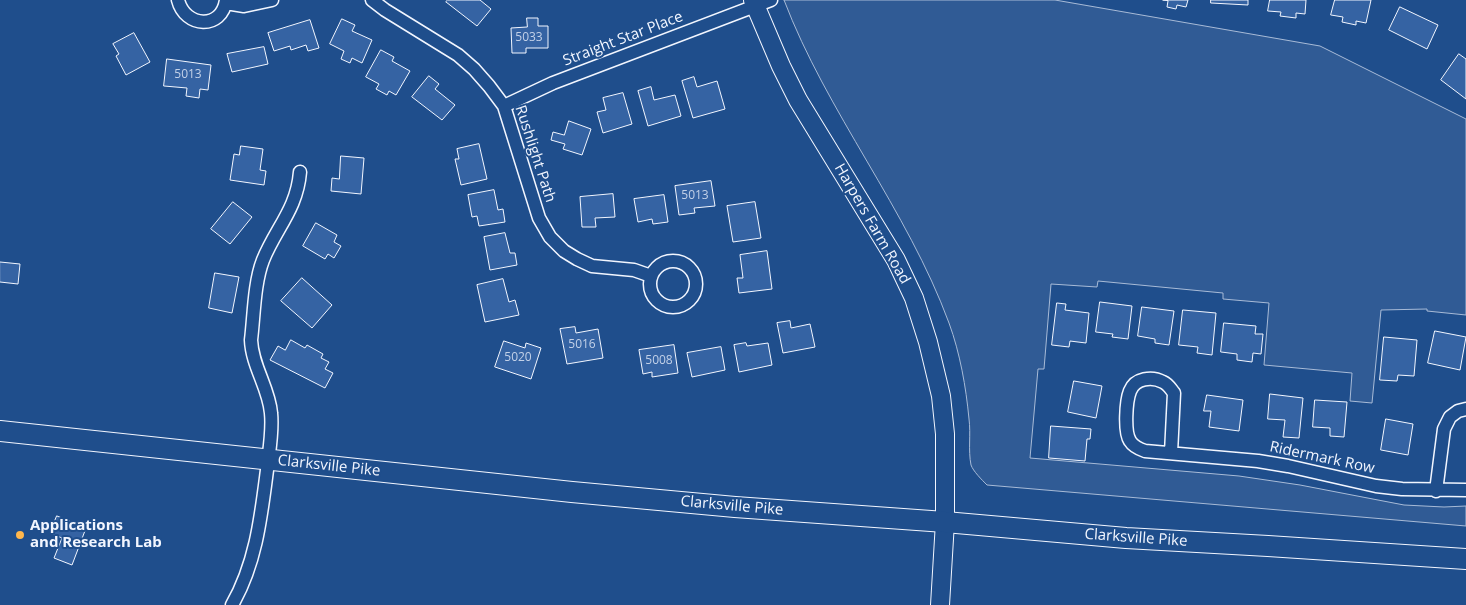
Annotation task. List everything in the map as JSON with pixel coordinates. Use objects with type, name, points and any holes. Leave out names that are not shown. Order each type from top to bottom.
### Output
[{"type":"main road","name":"Harpers Farm Road","points":[[760,2],[798,100],[896,260],[914,298],[928,342],[941,396],[945,434],[945,522],[940,605]]},
{"type":"main road","name":"Clarksville Pike","points":[[0,431],[572,492],[726,506],[945,522],[1126,538],[1466,559]]},
{"type":"street","points":[[178,0],[185,16],[204,22],[213,20],[219,15],[226,2],[244,6],[272,0]]},
{"type":"street","name":"Rushlight Path","points":[[372,0],[458,55],[474,69],[504,106],[538,218],[550,237],[564,251],[577,260],[592,266],[634,270],[651,276]]},
{"type":"street","name":"Straight Star Place","points":[[504,106],[553,82],[760,2]]},
{"type":"street","points":[[232,605],[248,571],[256,543],[272,431],[271,412],[252,352],[251,340],[258,282],[262,261],[296,198],[300,172]]},
{"type":"street","name":"Ridermark Row","points":[[1171,453],[1174,393],[1162,381],[1152,378],[1142,380],[1136,383],[1130,390],[1126,432],[1130,441],[1145,452],[1171,453],[1288,466],[1376,486],[1436,491],[1466,490]]},
{"type":"street","points":[[1436,491],[1444,429],[1450,417],[1458,411],[1466,409]]},
{"type":"shaded area","points":[[784,0],[1055,0],[1320,46],[1466,119],[1466,315],[1427,311],[1427,309],[1381,310],[1372,403],[1350,401],[1352,373],[1264,365],[1269,303],[1223,299],[1223,293],[1098,281],[1097,287],[1051,284],[1044,369],[1038,369],[1030,458],[1239,476],[1300,485],[1404,505],[1466,506],[1466,526],[987,485],[971,465],[969,419],[962,370],[953,334],[932,281],[890,200],[822,82]]},
{"type":"building","points":[[448,0],[480,0],[491,9],[477,26],[446,2]]},
{"type":"building","points":[[1163,0],[1188,0],[1186,7],[1177,5],[1176,9],[1167,7],[1168,1]]},
{"type":"building","points":[[1211,0],[1248,0],[1248,5],[1211,3]]},
{"type":"building","points":[[1270,0],[1306,0],[1305,14],[1296,13],[1296,18],[1280,16],[1281,12],[1268,11]]},
{"type":"building","points":[[1335,0],[1371,0],[1366,23],[1356,21],[1356,25],[1342,22],[1343,17],[1331,15]]},
{"type":"building","points":[[1400,7],[1438,25],[1427,49],[1389,30]]},
{"type":"building","points":[[527,18],[538,18],[538,26],[548,26],[548,48],[526,48],[526,53],[512,53],[511,28],[527,27]]},
{"type":"building","points":[[342,19],[355,25],[352,31],[372,40],[362,63],[352,58],[350,63],[341,59],[344,51],[330,44]]},
{"type":"building","points":[[310,20],[319,48],[308,51],[306,45],[291,50],[290,46],[274,51],[268,33]]},
{"type":"building","points":[[134,33],[150,62],[126,75],[116,56],[119,54],[113,44]]},
{"type":"building","points":[[264,47],[268,64],[232,72],[227,54]]},
{"type":"building","points":[[381,50],[394,57],[392,61],[410,71],[396,95],[389,91],[387,95],[376,89],[379,84],[366,77]]},
{"type":"building","points":[[1459,54],[1466,59],[1466,99],[1441,80]]},
{"type":"building","points":[[167,59],[211,65],[208,90],[200,89],[199,98],[186,96],[187,88],[164,86]]},
{"type":"building","points":[[429,76],[439,84],[435,89],[455,105],[442,120],[412,97]]},
{"type":"building","points":[[694,77],[697,87],[717,81],[725,109],[693,118],[682,81]]},
{"type":"building","points":[[651,87],[654,100],[675,95],[681,116],[648,126],[638,91]]},
{"type":"building","points":[[623,93],[632,124],[603,133],[597,112],[606,110],[603,98]]},
{"type":"building","points":[[569,121],[591,129],[582,155],[563,149],[565,144],[551,140],[553,132],[564,135]]},
{"type":"building","points":[[479,144],[487,179],[461,185],[455,159],[459,159],[457,149]]},
{"type":"building","points":[[241,146],[263,149],[260,170],[266,171],[264,185],[230,180],[234,154],[239,155]]},
{"type":"building","points":[[341,156],[364,158],[361,194],[331,191],[332,178],[339,179]]},
{"type":"building","points":[[711,181],[715,206],[694,208],[695,213],[679,215],[675,186]]},
{"type":"building","points":[[494,190],[498,210],[503,209],[505,222],[479,226],[477,216],[472,217],[468,195]]},
{"type":"building","points":[[613,194],[615,217],[595,218],[596,227],[582,227],[580,197]]},
{"type":"building","points":[[664,195],[668,222],[653,224],[652,219],[638,222],[634,199]]},
{"type":"building","points":[[233,202],[252,217],[230,244],[211,229]]},
{"type":"building","points":[[755,202],[761,238],[733,242],[727,206]]},
{"type":"building","points":[[316,223],[337,235],[334,242],[341,246],[334,258],[328,254],[325,259],[303,246]]},
{"type":"building","points":[[505,233],[510,253],[515,253],[517,265],[490,270],[484,237]]},
{"type":"building","points":[[767,251],[772,289],[739,293],[737,278],[743,278],[740,255]]},
{"type":"building","points":[[0,262],[20,264],[18,284],[0,282]]},
{"type":"building","points":[[215,273],[239,277],[232,313],[209,308]]},
{"type":"building","points":[[302,278],[332,305],[312,328],[281,301]]},
{"type":"building","points":[[503,279],[509,302],[515,300],[519,315],[485,322],[477,285]]},
{"type":"building","points":[[1100,302],[1132,306],[1128,339],[1112,337],[1113,334],[1096,332]]},
{"type":"building","points":[[1057,303],[1066,304],[1065,310],[1089,313],[1086,343],[1070,341],[1069,347],[1052,345]]},
{"type":"building","points":[[1142,307],[1174,311],[1169,345],[1155,343],[1155,339],[1138,336]]},
{"type":"building","points":[[1183,310],[1216,313],[1212,355],[1197,353],[1198,347],[1179,345]]},
{"type":"building","points":[[790,321],[791,328],[810,324],[815,347],[783,353],[777,323]]},
{"type":"building","points":[[1224,323],[1256,326],[1255,334],[1263,334],[1261,354],[1253,353],[1252,362],[1237,360],[1237,354],[1221,352]]},
{"type":"building","points":[[575,327],[576,333],[598,329],[603,358],[567,364],[560,329]]},
{"type":"building","points":[[1435,331],[1466,337],[1460,370],[1428,363]]},
{"type":"building","points":[[1384,337],[1417,340],[1414,376],[1398,375],[1397,381],[1380,380]]},
{"type":"building","points":[[291,340],[305,348],[307,345],[323,354],[321,358],[329,362],[325,369],[333,373],[325,388],[270,360],[278,346],[285,350]]},
{"type":"building","points":[[504,341],[525,348],[526,343],[541,348],[531,379],[495,367]]},
{"type":"building","points":[[746,343],[747,346],[768,343],[772,365],[739,372],[734,345]]},
{"type":"building","points":[[674,345],[678,373],[652,377],[652,372],[643,374],[639,350]]},
{"type":"building","points":[[721,347],[725,370],[692,377],[687,353]]},
{"type":"building","points":[[1074,381],[1102,386],[1096,418],[1068,412]]},
{"type":"building","points":[[1270,394],[1303,398],[1299,438],[1283,437],[1285,420],[1268,419]]},
{"type":"building","points":[[1207,395],[1243,400],[1239,431],[1209,427],[1211,411],[1204,411]]},
{"type":"building","points":[[1315,400],[1347,402],[1344,437],[1330,436],[1330,428],[1313,427]]},
{"type":"building","points":[[1386,419],[1413,424],[1408,455],[1381,450]]},
{"type":"building","points":[[1051,426],[1091,429],[1090,439],[1087,439],[1085,461],[1049,458]]},
{"type":"building","points":[[57,516],[86,528],[72,565],[54,558],[62,538],[50,533]]},
{"type":"place","name":"Applications and Research Lab","points":[[20,535]]}]
